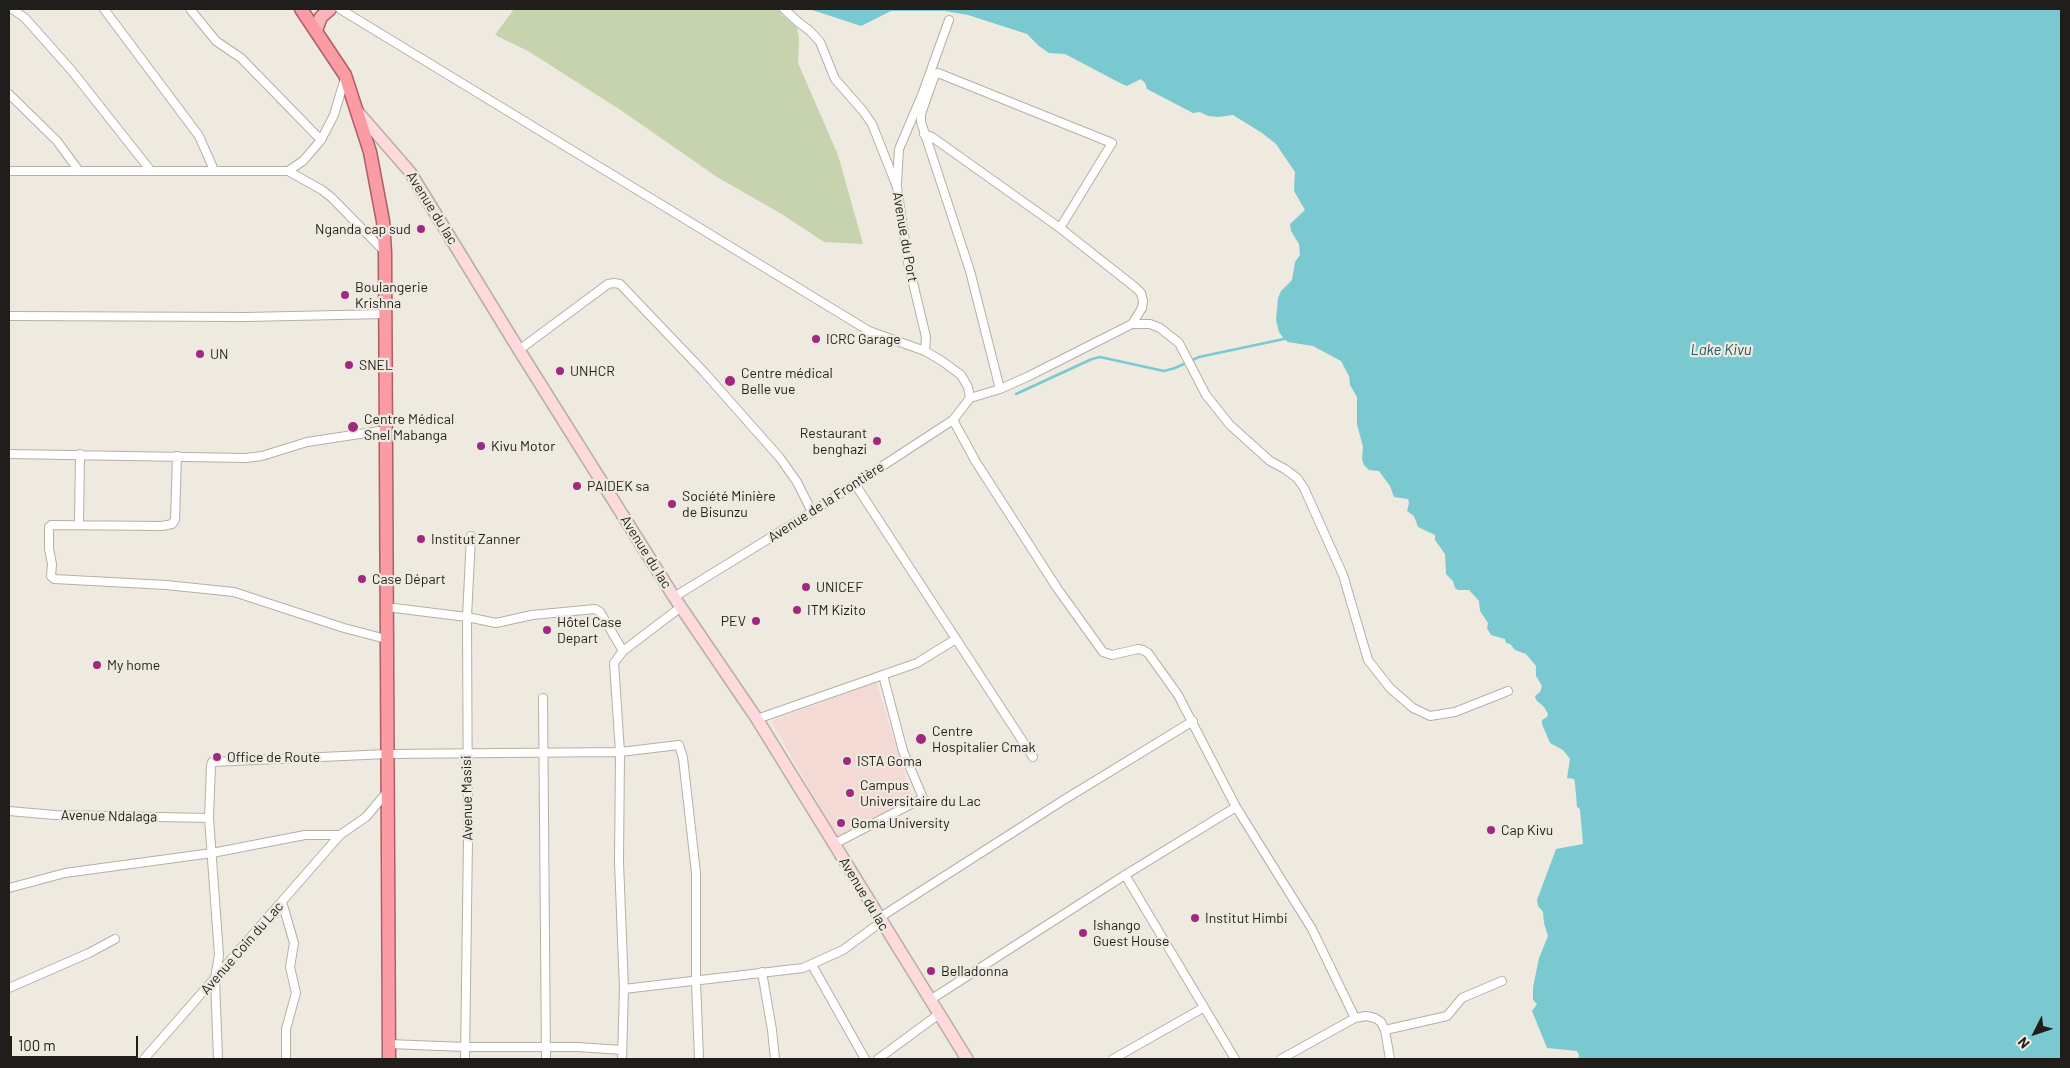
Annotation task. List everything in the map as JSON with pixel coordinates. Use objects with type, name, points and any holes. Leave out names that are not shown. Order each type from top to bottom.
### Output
[{"type":"highway","points":[[301,9],[345,75],[370,152],[377,186],[385,252],[389,1059]]},
{"type":"main road","points":[[316,30],[321,17],[330,9]]},
{"type":"main road","name":"Avenue du lac","points":[[356,110],[410,172],[519,350],[678,602],[757,719],[967,1059]]},
{"type":"street","points":[[12,9],[25,18],[72,71],[151,171]]},
{"type":"street","points":[[104,9],[199,136],[214,170]]},
{"type":"street","points":[[190,9],[216,41],[241,58],[321,140]]},
{"type":"street","points":[[340,9],[869,332],[925,351],[961,375],[968,387],[970,398],[1000,389],[1132,324],[1150,324],[1169,334],[1179,343],[1206,395],[1230,425],[1270,461],[1286,469],[1297,478],[1304,488],[1343,575],[1368,660],[1390,688],[1413,708],[1430,716],[1455,712],[1508,691]]},
{"type":"street","name":"Avenue du Port","points":[[784,9],[820,42],[835,78],[868,117],[897,188],[908,262],[926,337],[925,351]]},
{"type":"street","points":[[897,188],[899,149],[922,95],[949,20]]},
{"type":"street","points":[[1000,389],[970,271],[924,134],[921,114],[934,77],[938,74],[1112,143],[1060,228]]},
{"type":"street","points":[[288,172],[303,161],[321,140],[334,115],[345,75]]},
{"type":"street","points":[[9,94],[58,141],[79,171]]},
{"type":"street","points":[[924,134],[932,137],[1060,228],[1141,293],[1142,308],[1132,324]]},
{"type":"street","points":[[9,171],[214,170],[288,172],[322,190],[332,198],[385,252]]},
{"type":"street","points":[[519,350],[608,284],[620,284],[704,372],[780,458],[797,482],[812,512]]},
{"type":"street","points":[[9,316],[246,317],[385,314]]},
{"type":"street","name":"Avenue de la Frontière","points":[[623,651],[678,602],[953,420],[970,398]]},
{"type":"street","points":[[953,420],[976,462],[1057,588],[1103,652],[1112,655],[1138,649],[1148,654],[1178,695],[1236,807],[1312,930],[1354,1018]]},
{"type":"street","points":[[9,454],[246,458],[262,456],[307,442],[386,430]]},
{"type":"street","points":[[79,524],[80,454]]},
{"type":"street","points":[[177,456],[175,520],[172,524],[162,526],[54,524],[49,527],[51,576],[54,579],[166,585],[234,592],[344,628],[386,638]]},
{"type":"street","points":[[855,484],[1033,758]]},
{"type":"street","name":"Avenue Masisi","points":[[465,1059],[468,838],[466,754],[467,617],[471,536]]},
{"type":"street","points":[[386,607],[467,617],[496,623],[532,615],[595,609],[600,612],[623,651],[614,663],[620,752],[619,862],[624,989],[622,1059]]},
{"type":"street","points":[[757,719],[917,663],[956,639]]},
{"type":"street","points":[[834,844],[923,798],[903,751],[883,675]]},
{"type":"street","points":[[543,698],[546,1059]]},
{"type":"street","points":[[624,989],[799,969],[812,965],[843,950],[880,920],[1070,796],[1193,721]]},
{"type":"street","points":[[218,1059],[215,978],[219,955],[209,818],[210,765],[216,760],[387,754],[620,752],[679,745],[683,758],[696,873],[696,981],[699,1059]]},
{"type":"street","name":"Avenue Coin du Lac","points":[[144,1059],[340,835],[366,817],[387,792]]},
{"type":"street","points":[[930,1000],[1124,875],[1236,807]]},
{"type":"street","name":"Avenue Ndalaga","points":[[9,811],[55,815],[209,818]]},
{"type":"street","points":[[9,888],[65,873],[212,853],[306,835],[340,835]]},
{"type":"street","points":[[1124,875],[1235,1059]]},
{"type":"street","points":[[282,902],[294,943],[290,967],[296,993],[286,1029],[286,1059]]},
{"type":"street","points":[[9,988],[115,939]]},
{"type":"street","points":[[812,965],[865,1059]]},
{"type":"street","points":[[762,972],[772,1030],[774,1059]]},
{"type":"street","points":[[1385,1030],[1447,1016],[1462,998],[1502,981]]},
{"type":"street","points":[[1113,1059],[1203,1008]]},
{"type":"street","points":[[878,1059],[939,1014]]},
{"type":"street","points":[[1281,1059],[1354,1018],[1366,1016],[1381,1022],[1385,1030],[1390,1059]]},
{"type":"street","points":[[389,1044],[465,1047],[578,1046],[622,1050]]},
{"type":"shaded area","name":"ISTA Goma","points":[[876,682],[913,800],[837,837],[771,721]]},
{"type":"green space","points":[[514,9],[778,9],[797,28],[799,39],[798,63],[838,155],[863,244],[824,242],[780,213],[717,177],[622,111],[528,51],[495,35]]},
{"type":"water","name":"Lake Kivu","points":[[809,9],[2061,9],[2061,1059],[1578,1059],[1577,1051],[1547,1048],[1532,1011],[1537,1004],[1533,1000],[1533,987],[1539,958],[1548,936],[1543,912],[1538,906],[1537,900],[1556,849],[1583,844],[1580,809],[1577,807],[1575,783],[1574,779],[1567,778],[1570,759],[1563,750],[1550,743],[1542,724],[1542,720],[1548,714],[1544,707],[1536,700],[1535,696],[1540,692],[1542,686],[1536,676],[1536,666],[1526,654],[1515,650],[1510,644],[1506,643],[1505,639],[1491,635],[1487,628],[1488,623],[1480,611],[1479,601],[1469,590],[1458,590],[1455,588],[1453,581],[1446,574],[1445,554],[1435,540],[1435,535],[1418,527],[1414,516],[1407,511],[1408,499],[1394,497],[1390,486],[1379,471],[1369,470],[1364,465],[1362,459],[1363,447],[1357,424],[1357,397],[1350,385],[1349,376],[1341,361],[1313,346],[1288,342],[1279,332],[1276,320],[1278,298],[1281,291],[1292,280],[1295,262],[1300,255],[1299,244],[1291,231],[1290,224],[1305,210],[1294,191],[1295,172],[1276,144],[1233,115],[1218,117],[1208,116],[1200,112],[1193,113],[1147,89],[1141,79],[1127,86],[1065,54],[1049,53],[1027,34],[968,15],[945,11],[891,11],[861,26]]},
{"type":"waterway","points":[[1016,394],[1100,357],[1164,371],[1199,357],[1284,339]]},
{"type":"place","name":"Nganda cap sud","points":[[421,229]]},
{"type":"place","name":"Boulangerie Krishna","points":[[345,295]]},
{"type":"place","name":"ICRC Garage","points":[[816,339]]},
{"type":"place","name":"UN","points":[[200,354]]},
{"type":"place","name":"SNEL","points":[[349,365]]},
{"type":"place","name":"UNHCR","points":[[560,371]]},
{"type":"place","name":"Centre médical Belle vue","points":[[730,381]]},
{"type":"place","name":"Centre Médical Snel Mabanga","points":[[353,427]]},
{"type":"place","name":"Restaurant benghazi","points":[[877,441]]},
{"type":"place","name":"Kivu Motor","points":[[481,446]]},
{"type":"place","name":"PAIDEK sa","points":[[577,486]]},
{"type":"place","name":"Société Minière de Bisunzu","points":[[672,504]]},
{"type":"place","name":"Institut Zanner","points":[[421,539]]},
{"type":"place","name":"Case Départ","points":[[362,579]]},
{"type":"place","name":"UNICEF","points":[[806,587]]},
{"type":"place","name":"ITM Kizito","points":[[797,610]]},
{"type":"place","name":"PEV","points":[[756,621]]},
{"type":"place","name":"Hôtel Case Depart","points":[[547,630]]},
{"type":"place","name":"My home","points":[[97,665]]},
{"type":"place","name":"Centre Hospitalier Cmak","points":[[921,739]]},
{"type":"place","name":"Office de Route","points":[[217,757]]},
{"type":"place","name":"ISTA Goma","points":[[847,761]]},
{"type":"place","name":"Campus Universitaire du Lac","points":[[850,793]]},
{"type":"place","name":"Goma University","points":[[841,823]]},
{"type":"place","name":"Cap Kivu","points":[[1491,830]]},
{"type":"place","name":"Institut Himbi","points":[[1195,918]]},
{"type":"place","name":"Ishango Guest House","points":[[1083,933]]},
{"type":"place","name":"Belladonna","points":[[931,971]]}]
